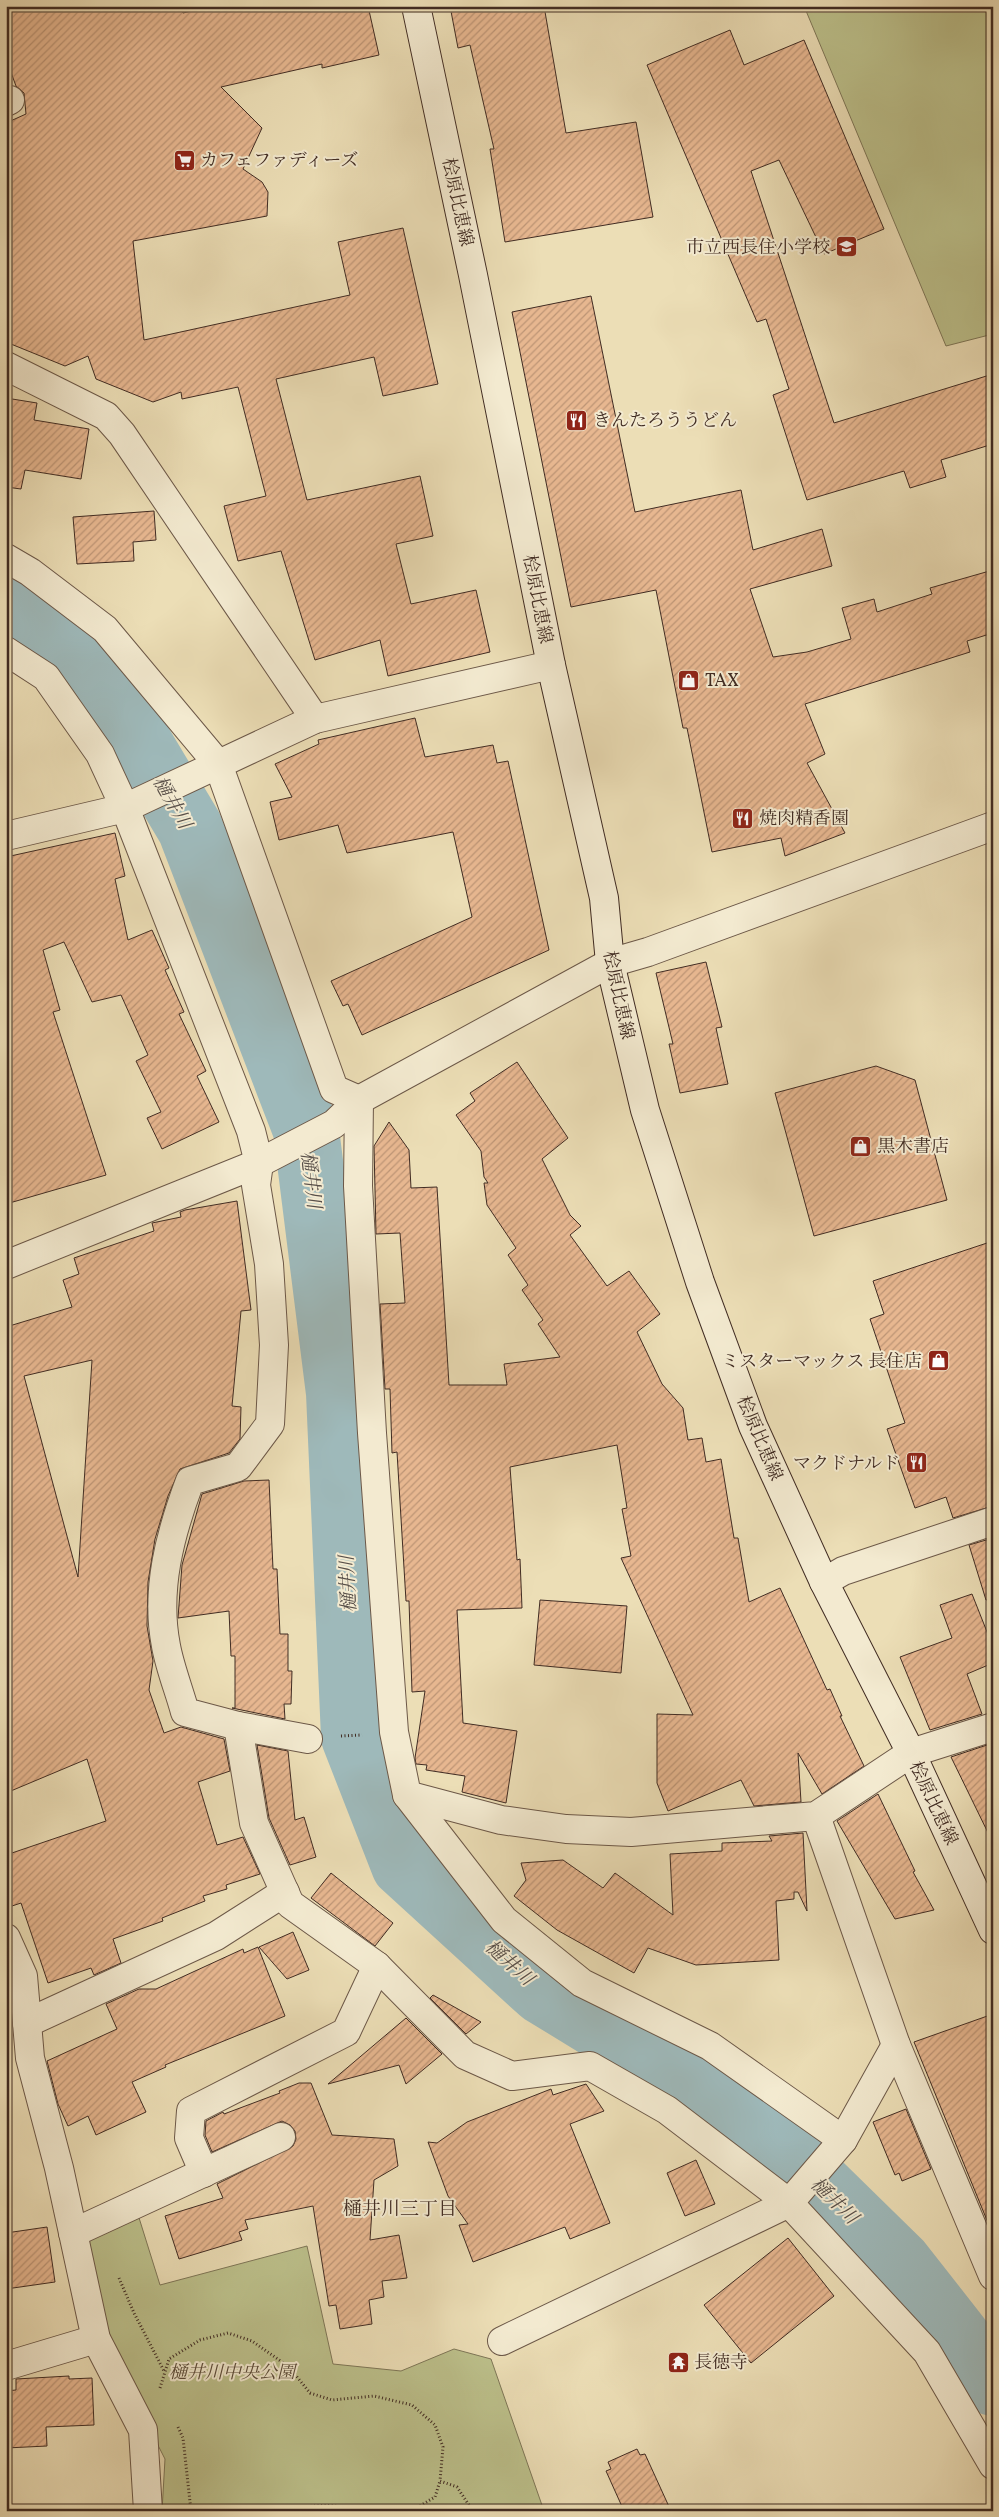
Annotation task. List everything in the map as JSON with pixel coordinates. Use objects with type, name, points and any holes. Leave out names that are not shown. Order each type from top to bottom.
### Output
[{"type":"street","name":"桧原比恵線","points":[[416,6],[475,285],[551,665],[604,898],[610,963],[645,1110],[700,1282],[753,1426],[824,1582],[911,1753],[993,1930]]},
{"type":"street","points":[[6,366],[106,416],[122,434],[315,719]]},
{"type":"street","points":[[6,558],[30,572],[105,629],[208,770],[334,1089],[360,1100]]},
{"type":"street","points":[[6,652],[46,676],[100,754],[125,808],[251,1131],[259,1163],[256,1185],[269,1264],[274,1345],[270,1424],[238,1467],[190,1481],[175,1521],[161,1594],[166,1646],[186,1712],[238,1726],[308,1739]]},
{"type":"street","points":[[6,836],[125,808],[315,719],[551,665]]},
{"type":"street","points":[[6,1265],[259,1163],[334,1124],[360,1100],[610,963],[648,952],[993,826]]},
{"type":"street","points":[[360,1100],[358,1186],[391,1732],[407,1795],[504,1920],[582,1983],[710,2046],[840,2143]]},
{"type":"street","points":[[824,1582],[843,1571],[993,1521]]},
{"type":"street","points":[[238,1726],[254,1823],[290,1904],[377,1966],[465,2054],[512,2076],[590,2066],[667,2110],[788,2203],[927,2352],[993,2466]]},
{"type":"street","points":[[407,1795],[501,1820],[584,1830],[631,1832],[816,1816],[911,1753],[993,1727]]},
{"type":"street","points":[[816,1816],[896,2045],[993,2276]]},
{"type":"street","points":[[27,2023],[216,1936],[285,1892]]},
{"type":"street","points":[[6,1938],[23,1976],[30,2058],[59,2168],[96,2339],[143,2430],[148,2511]]},
{"type":"street","points":[[204,2173],[188,2138],[191,2111],[346,2032],[377,1966]]},
{"type":"street","points":[[502,2341],[788,2203],[840,2143],[896,2045]]},
{"type":"street","points":[[73,2234],[281,2137]]},
{"type":"street","points":[[6,2366],[96,2339]]},
{"type":"path","points":[[308,1739],[391,1732]]},
{"type":"path","points":[[120,2280],[134,2313],[164,2371]]},
{"type":"path","points":[[163,2395],[159,2386],[168,2358],[200,2340],[228,2333],[252,2341],[289,2367],[310,2393],[332,2400],[374,2396],[412,2404],[435,2425],[443,2447],[440,2480],[435,2497],[411,2511]]},
{"type":"path","points":[[174,2421],[183,2438],[191,2511]]},
{"type":"path","points":[[440,2480],[457,2487],[473,2511]]},
{"type":"path","points":[[283,2511],[317,2506],[342,2506],[353,2511]]},
{"type":"green space","points":[[804,6],[993,6],[993,334],[946,346]]},
{"type":"green space","name":"樋井川中央公園","points":[[135,2205],[160,2285],[307,2246],[333,2364],[401,2371],[454,2349],[491,2359],[544,2511],[162,2511],[165,2459],[104,2340],[73,2234]]},
{"type":"building","points":[[6,6],[182,6],[183,13],[212,6],[368,6],[379,55],[322,68],[322,64],[221,87],[262,128],[243,169],[262,182],[268,192],[267,216],[133,241],[144,340],[350,295],[338,242],[403,228],[438,384],[383,396],[374,357],[276,379],[307,500],[420,476],[433,536],[396,544],[411,604],[476,590],[490,652],[388,676],[380,640],[315,660],[281,551],[238,561],[224,506],[266,496],[238,387],[182,399],[181,392],[153,402],[96,379],[88,356],[65,366],[6,342],[6,123],[26,114],[24,93],[16,86],[6,59]]},
{"type":"building","points":[[450,6],[544,6],[566,133],[636,122],[653,217],[505,242],[490,149],[494,149],[470,45],[458,48]]},
{"type":"building","points":[[730,30],[744,65],[804,40],[884,229],[824,254],[779,160],[751,171],[834,423],[993,374],[993,444],[941,460],[946,477],[910,488],[904,471],[807,500],[773,395],[789,389],[766,319],[757,322],[647,65]]},
{"type":"building","points":[[591,296],[635,512],[741,490],[753,550],[822,529],[832,566],[750,589],[773,657],[807,652],[851,639],[842,608],[874,599],[877,612],[932,594],[930,588],[993,570],[993,633],[967,641],[970,652],[805,704],[825,754],[807,763],[845,833],[785,856],[781,838],[712,852],[687,728],[683,728],[656,590],[571,607],[512,312]]},
{"type":"building","points":[[6,398],[37,403],[34,420],[89,429],[81,479],[25,470],[21,489],[6,487]]},
{"type":"building","points":[[154,511],[156,540],[133,542],[134,561],[77,564],[73,517]]},
{"type":"building","points":[[415,718],[425,757],[493,745],[497,763],[508,761],[549,950],[362,1035],[348,1004],[343,1006],[331,981],[472,917],[453,832],[347,853],[338,825],[279,840],[270,802],[292,797],[275,764],[319,744],[318,740]]},
{"type":"building","points":[[115,833],[125,876],[115,879],[128,940],[152,930],[169,968],[165,970],[184,1012],[179,1014],[206,1071],[197,1076],[219,1122],[162,1149],[147,1118],[161,1112],[136,1061],[148,1055],[121,995],[92,1002],[64,942],[43,950],[60,1010],[53,1012],[106,1175],[6,1204],[6,857]]},
{"type":"building","points":[[706,962],[722,1027],[716,1028],[728,1084],[680,1093],[669,1044],[673,1044],[656,973]]},
{"type":"building","points":[[517,1062],[568,1138],[542,1159],[570,1215],[581,1226],[570,1235],[607,1286],[629,1271],[660,1314],[637,1332],[662,1384],[683,1408],[688,1440],[702,1438],[706,1462],[721,1459],[734,1538],[738,1538],[749,1602],[780,1588],[827,1690],[830,1689],[842,1716],[840,1716],[864,1766],[822,1794],[798,1753],[801,1802],[754,1806],[741,1780],[668,1811],[657,1783],[657,1714],[693,1715],[621,1558],[631,1556],[622,1509],[627,1508],[617,1445],[510,1467],[517,1560],[520,1559],[522,1608],[457,1610],[463,1723],[517,1731],[506,1803],[462,1792],[465,1776],[426,1770],[427,1765],[416,1764],[415,1758],[425,1691],[412,1692],[409,1601],[406,1601],[397,1452],[392,1453],[390,1389],[385,1389],[380,1304],[405,1303],[400,1233],[376,1234],[374,1146],[389,1122],[409,1150],[411,1188],[437,1187],[449,1385],[507,1385],[504,1364],[560,1357],[538,1324],[543,1320],[522,1290],[528,1285],[508,1255],[516,1248],[487,1205],[484,1183],[488,1183],[484,1177],[481,1151],[456,1115],[475,1101],[470,1093]]},
{"type":"building","name":"黒木書店","points":[[876,1066],[915,1080],[947,1200],[814,1236],[775,1093]]},
{"type":"building","points":[[237,1201],[251,1310],[241,1311],[232,1406],[241,1407],[240,1439],[229,1453],[180,1469],[168,1496],[155,1539],[148,1582],[147,1626],[153,1661],[149,1690],[164,1733],[181,1727],[224,1739],[230,1771],[198,1782],[217,1845],[243,1837],[260,1874],[226,1885],[227,1889],[203,1896],[205,1901],[162,1918],[163,1921],[113,1939],[121,1963],[94,1975],[91,1968],[48,1983],[21,1903],[6,1908],[6,1855],[106,1821],[87,1759],[6,1793],[6,1327],[72,1307],[63,1280],[79,1274],[74,1258],[154,1231],[152,1223],[181,1217],[180,1212]],"holes":[[[92,1360],[78,1577],[24,1376]]]},
{"type":"building","name":"ミスターマックス 長住店","points":[[993,1241],[993,1506],[953,1518],[946,1497],[915,1508],[887,1429],[905,1423],[870,1319],[884,1314],[873,1281]]},
{"type":"building","points":[[269,1480],[273,1569],[277,1569],[280,1634],[288,1634],[288,1671],[292,1671],[291,1704],[284,1704],[285,1719],[232,1708],[235,1708],[235,1656],[231,1656],[229,1611],[178,1618],[182,1565],[202,1494],[244,1481]]},
{"type":"building","points":[[993,1538],[993,1599],[986,1600],[969,1545]]},
{"type":"building","points":[[972,1594],[993,1647],[993,1663],[967,1674],[982,1714],[930,1730],[900,1657],[952,1638],[940,1605]]},
{"type":"building","points":[[540,1600],[627,1606],[621,1673],[534,1665]]},
{"type":"building","points":[[993,1743],[993,1843],[951,1757]]},
{"type":"building","points":[[257,1745],[288,1751],[295,1820],[304,1817],[316,1857],[290,1865],[269,1818]]},
{"type":"building","points":[[878,1794],[915,1871],[913,1872],[934,1910],[895,1919],[837,1821]]},
{"type":"building","points":[[803,1833],[807,1911],[798,1892],[794,1892],[794,1899],[776,1901],[779,1960],[696,1965],[648,1948],[634,1973],[557,1930],[514,1896],[526,1880],[521,1863],[563,1860],[603,1888],[615,1873],[673,1915],[670,1854],[722,1851],[722,1843],[772,1841],[769,1836]]},
{"type":"building","points":[[331,1873],[393,1923],[375,1946],[311,1898]]},
{"type":"building","points":[[293,1932],[309,1970],[287,1979],[259,1947]]},
{"type":"building","points":[[258,1947],[285,2016],[165,2065],[166,2067],[132,2082],[146,2112],[96,2135],[88,2116],[68,2126],[58,2104],[47,2061],[117,2029],[106,2004],[139,1989],[156,1989],[243,1949],[244,1953]]},
{"type":"building","points":[[433,1995],[481,2022],[466,2034],[430,1998]]},
{"type":"building","points":[[993,2014],[993,2235],[914,2042]]},
{"type":"building","points":[[406,2018],[442,2054],[406,2084],[399,2065],[328,2084]]},
{"type":"building","points":[[299,2083],[311,2083],[332,2135],[394,2139],[398,2166],[374,2180],[370,2240],[399,2235],[407,2278],[382,2281],[384,2297],[369,2300],[372,2324],[340,2329],[336,2305],[329,2306],[313,2206],[245,2220],[248,2229],[239,2232],[242,2240],[179,2259],[165,2216],[223,2198],[217,2184],[293,2146],[296,2139],[295,2131],[290,2125],[282,2121],[212,2152],[205,2135],[206,2121],[223,2112],[224,2114],[280,2093],[279,2091]]},
{"type":"building","points":[[586,2084],[604,2111],[570,2124],[610,2223],[570,2239],[565,2227],[473,2262],[459,2225],[468,2224],[448,2196],[428,2142],[437,2143],[467,2122],[551,2089],[553,2095]]},
{"type":"building","points":[[906,2109],[931,2169],[902,2181],[899,2173],[895,2175],[873,2122]]},
{"type":"building","points":[[696,2160],[715,2204],[685,2216],[667,2173]]},
{"type":"building","points":[[47,2227],[55,2282],[6,2289],[6,2233]]},
{"type":"building","points":[[788,2238],[834,2296],[751,2363],[704,2305]]},
{"type":"building","points":[[69,2376],[69,2379],[92,2378],[94,2425],[46,2427],[47,2446],[6,2448],[6,2391],[16,2390],[16,2379]]},
{"type":"building","points":[[637,2449],[640,2455],[645,2454],[671,2511],[624,2511],[606,2471],[611,2469],[608,2462]]},
{"type":"waterway","name":"樋井川","points":[[6,594],[86,654],[190,828],[306,1130],[339,1393],[354,1737],[404,1865],[542,1991],[754,2121],[899,2263],[993,2383]]},
{"type":"place","name":"カフェファディーズ","points":[[184,160]]},
{"type":"place","name":"市立西長住小学校","points":[[846,247]]},
{"type":"place","name":"きんたろううどん","points":[[577,420]]},
{"type":"place","name":"TAX","points":[[689,680]]},
{"type":"place","name":"焼肉精香園","points":[[743,818]]},
{"type":"place","name":"黒木書店","points":[[861,1146]]},
{"type":"place","name":"ミスターマックス 長住店","points":[[938,1361]]},
{"type":"place","name":"マクドナルド","points":[[916,1463]]},
{"type":"place","name":"長徳寺","points":[[678,2362]]},
{"type":"district","name":"樋井川三丁目","points":[[400,2208]]}]
